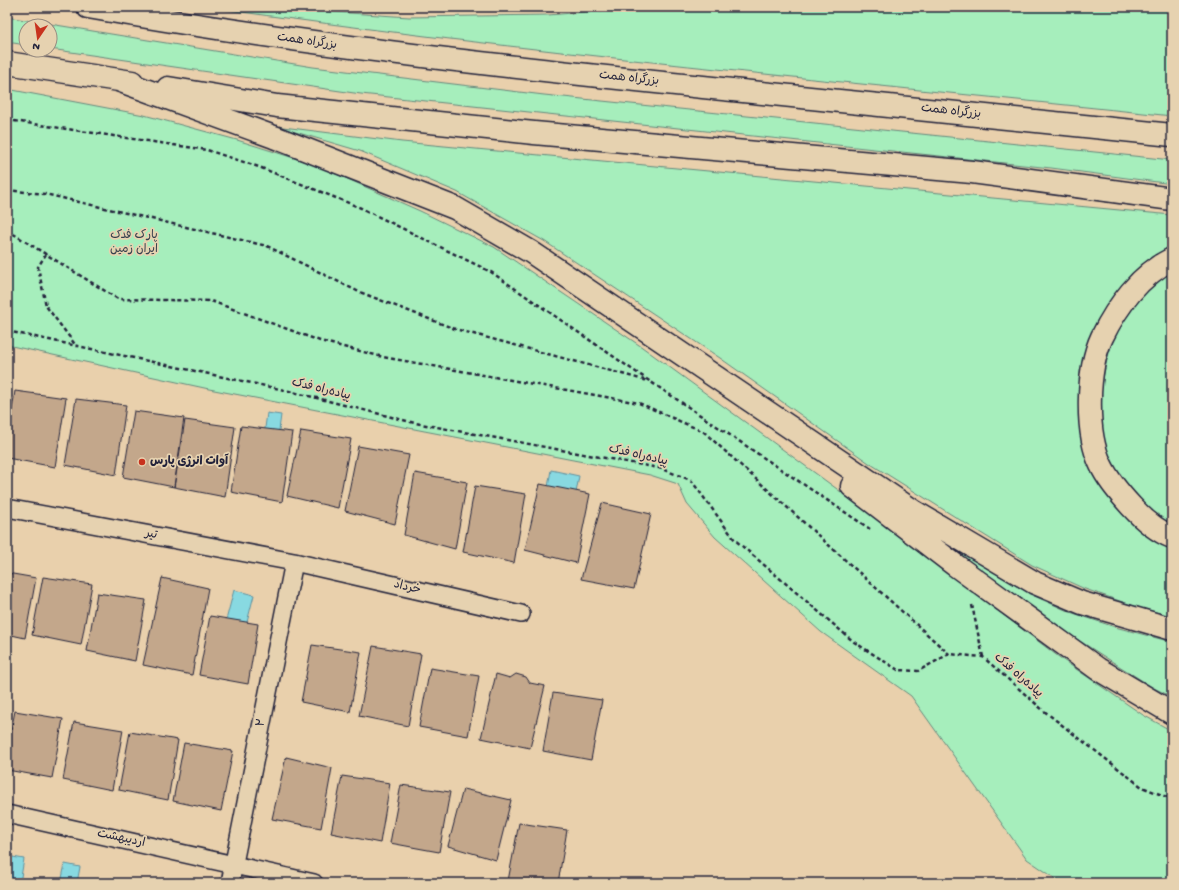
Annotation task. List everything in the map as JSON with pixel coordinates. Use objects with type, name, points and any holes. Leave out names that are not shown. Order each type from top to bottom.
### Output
[{"type":"highway","name":"بزرگراه همت","points":[[88,7],[179,23],[353,48],[536,70],[1172,135]]},
{"type":"highway","points":[[7,63],[278,106],[534,133],[972,172],[1172,200]]},
{"type":"highway","points":[[118,80],[274,137],[455,208],[531,252],[915,512],[1035,583],[1082,603],[1172,629]]},
{"type":"highway","points":[[1172,259],[1161,264],[1138,284],[1121,305],[1102,338],[1093,373],[1090,405],[1092,434],[1101,464],[1120,494],[1139,515],[1172,537]]},
{"type":"highway","points":[[690,360],[955,565],[1098,669],[1172,713]]},
{"type":"street","name":"تیر","points":[[7,508],[294,562]]},
{"type":"street","name":"خرداد","points":[[294,562],[521,614]]},
{"type":"street","name":"۲","points":[[230,883],[294,562]]},
{"type":"street","name":"اردیبهشت","points":[[7,814],[314,883]]},
{"type":"path","points":[[7,120],[207,150],[274,173],[361,208],[491,272],[874,532]]},
{"type":"path","points":[[7,190],[45,194],[267,246],[356,291],[455,328],[651,382]]},
{"type":"path","points":[[7,230],[118,299],[211,301],[320,341],[383,357],[639,403],[704,432],[949,654]]},
{"type":"path","points":[[46,254],[38,267],[46,306],[77,347]]},
{"type":"path","name":"پیاده‌راه فدک","points":[[7,331],[289,391],[415,423],[660,468],[691,480],[735,540],[854,642],[898,670],[918,670],[949,654],[983,657],[1044,710],[1142,787],[1172,799]]},
{"type":"path","points":[[966,601],[972,605],[983,657]]},
{"type":"green space","points":[[206,7],[260,7],[409,17],[548,15],[646,7],[1172,7],[1172,116],[568,53],[447,39]]},
{"type":"green space","points":[[7,17],[18,19],[18,44],[7,42]]},
{"type":"green space","points":[[58,25],[313,67],[544,95],[1172,160],[1172,184],[1051,168],[361,94],[58,50]]},
{"type":"green space","name":"پارک فدک ایران زمین","points":[[7,89],[144,115],[237,140],[316,165],[420,211],[494,247],[642,347],[837,489],[1063,660],[1143,715],[1172,731],[1172,883],[1062,883],[1027,859],[911,696],[821,632],[715,537],[687,504],[678,484],[650,475],[209,389],[7,345]]},
{"type":"green space","points":[[275,126],[402,142],[1172,215],[1172,250],[1117,294],[1084,435],[1172,548],[1172,616],[1143,609],[1085,589],[1032,565],[869,463],[720,358],[544,241],[457,192],[360,151]]},
{"type":"green space","points":[[1172,270],[1172,527],[1154,516],[1143,506],[1131,493],[1116,471],[1108,455],[1103,439],[1101,401],[1103,381],[1112,343],[1128,311],[1142,293]]},
{"type":"green space","points":[[906,517],[1030,594],[1070,612],[1115,627],[1172,642],[1172,697],[1152,687],[1058,627]]},
{"type":"water","points":[[267,413],[281,415],[277,445],[263,443]]},
{"type":"water","points":[[551,470],[579,476],[576,493],[548,487]]},
{"type":"water","points":[[234,590],[254,595],[245,630],[225,624]]},
{"type":"water","points":[[7,856],[24,859],[20,883],[7,883]]},
{"type":"water","points":[[65,864],[80,867],[77,883],[61,883]]},
{"type":"building","points":[[15,391],[66,398],[55,467],[7,458],[7,441]]},
{"type":"building","points":[[76,399],[126,405],[116,475],[65,465]]},
{"type":"building","points":[[134,411],[184,418],[174,487],[123,477]]},
{"type":"building","points":[[185,420],[235,427],[225,497],[174,487]]},
{"type":"building","points":[[241,426],[292,432],[282,502],[231,492]]},
{"type":"building","points":[[301,431],[351,439],[338,508],[287,496]]},
{"type":"building","points":[[358,446],[409,455],[395,524],[345,511]]},
{"type":"building","points":[[415,473],[467,482],[455,549],[404,535]]},
{"type":"building","points":[[540,484],[590,494],[576,563],[525,550]]},
{"type":"building","points":[[475,486],[526,494],[514,563],[463,552]]},
{"type":"building","points":[[602,503],[651,514],[634,589],[581,579]]},
{"type":"building","points":[[7,573],[36,578],[25,638],[7,634]]},
{"type":"building","points":[[43,577],[92,584],[81,645],[32,635]]},
{"type":"building","points":[[162,578],[208,588],[192,675],[143,665]]},
{"type":"building","points":[[97,593],[146,600],[135,661],[87,651]]},
{"type":"building","points":[[210,616],[258,624],[248,684],[199,675]]},
{"type":"building","points":[[312,645],[361,652],[350,712],[301,702]]},
{"type":"building","points":[[373,646],[421,654],[408,726],[359,716]]},
{"type":"building","points":[[430,668],[479,676],[468,736],[419,727]]},
{"type":"building","points":[[496,674],[510,678],[516,674],[526,677],[530,683],[545,686],[530,748],[481,738]]},
{"type":"building","points":[[553,693],[602,700],[591,760],[543,751]]},
{"type":"building","points":[[15,711],[63,719],[52,778],[7,770],[7,751]]},
{"type":"building","points":[[74,722],[123,730],[112,790],[63,780]]},
{"type":"building","points":[[130,732],[178,740],[168,800],[119,790]]},
{"type":"building","points":[[184,743],[233,751],[221,811],[173,801]]},
{"type":"building","points":[[286,757],[332,768],[321,828],[272,819]]},
{"type":"building","points":[[342,776],[390,783],[380,843],[331,833]]},
{"type":"building","points":[[401,785],[450,792],[439,852],[390,843]]},
{"type":"building","points":[[463,789],[511,800],[496,860],[448,846]]},
{"type":"building","points":[[519,823],[567,830],[558,883],[519,883],[508,881]]},
{"type":"place","name":"آوات انرژی پارس","points":[[142,462]]}]
